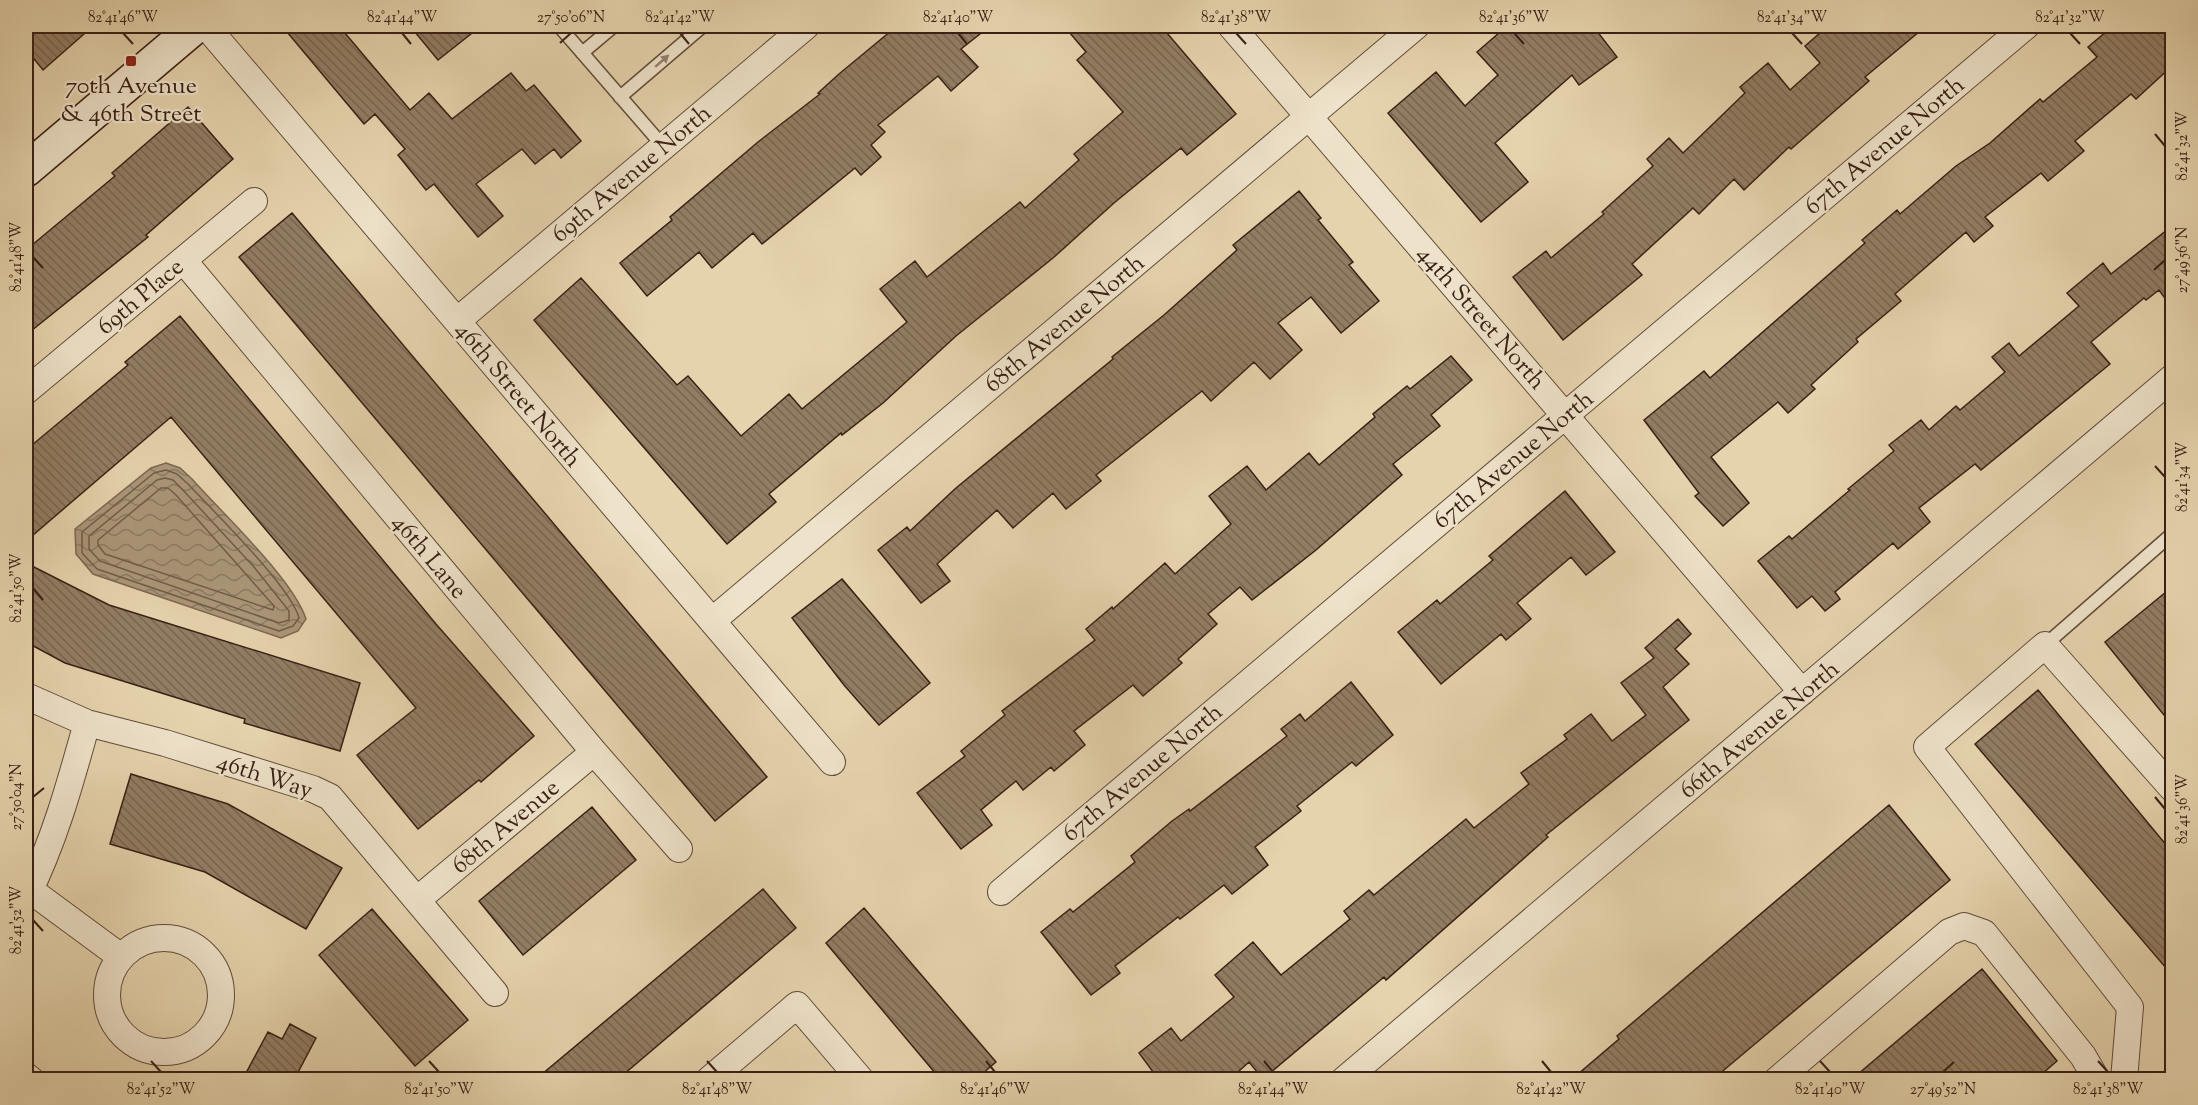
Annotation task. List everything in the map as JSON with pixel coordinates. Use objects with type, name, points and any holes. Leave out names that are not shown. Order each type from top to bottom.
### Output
[{"type":"street","points":[[26,170],[196,26]]},
{"type":"street","name":"46th Street North","points":[[206,26],[832,762]]},
{"type":"street","name":"69th Avenue North","points":[[457,321],[806,26]]},
{"type":"street","name":"44th Street North","points":[[1231,26],[1802,692]]},
{"type":"street","name":"68th Avenue North","points":[[712,621],[1416,26]]},
{"type":"street","name":"67th Avenue North","points":[[1001,892],[2025,26]]},
{"type":"street","name":"69th Place","points":[[26,391],[254,201]]},
{"type":"street","name":"46th Lane","points":[[183,260],[594,752],[679,849]]},
{"type":"street","name":"66th Avenue North","points":[[1344,1080],[2172,378]]},
{"type":"street","points":[[2124,1080],[2130,1007],[1927,747],[2045,645],[2172,788]]},
{"type":"street","name":"46th Way","points":[[26,696],[87,723],[165,742],[314,789],[330,797],[495,993]]},
{"type":"street","points":[[87,723],[63,809],[27,892],[121,957]]},
{"type":"street","name":"68th Avenue","points":[[417,900],[594,752]]},
{"type":"street","points":[[1777,1080],[1949,932],[1964,926],[1984,933],[2083,1056],[2097,1080]]},
{"type":"street","points":[[153,938],[172,938],[198,948],[217,970],[222,988],[221,1007],[214,1025],[201,1039],[185,1049],[166,1053],[147,1050],[130,1042],[117,1028],[108,1011],[110,973],[121,957],[135,945],[153,938]]},
{"type":"street","points":[[709,1080],[797,1005],[861,1080]]},
{"type":"street","points":[[26,1076],[31,1080]]},
{"type":"lane","points":[[559,26],[663,147]]},
{"type":"lane","points":[[582,53],[614,26]]},
{"type":"lane","points":[[620,97],[703,26]]},
{"type":"lane","points":[[2045,645],[2172,534]]},
{"type":"water","points":[[166,463],[180,468],[192,479],[287,585],[306,619],[298,631],[281,638],[93,574],[76,554],[75,529],[151,468]]},
{"type":"building","points":[[26,26],[93,26],[43,70],[26,49]]},
{"type":"building","points":[[282,26],[339,26],[410,110],[429,93],[452,119],[511,73],[526,91],[534,85],[581,141],[561,158],[554,149],[535,164],[522,149],[476,184],[503,216],[478,237],[434,184],[426,190],[398,155],[405,149],[375,114],[364,124]]},
{"type":"building","points":[[410,26],[481,26],[438,60]]},
{"type":"building","points":[[897,26],[990,26],[961,49],[978,67],[951,91],[938,76],[878,125],[885,132],[871,145],[881,157],[861,175],[855,168],[762,244],[753,233],[712,268],[699,252],[647,296],[620,263],[672,220],[670,217],[758,142],[820,94],[818,93],[839,74]]},
{"type":"building","points":[[1064,26],[1161,26],[1236,114],[1187,155],[1181,148],[1114,203],[1053,258],[956,336],[883,403],[842,435],[841,433],[769,494],[776,502],[727,544],[534,320],[581,278],[677,385],[688,376],[741,436],[789,394],[802,409],[907,322],[880,289],[915,261],[927,277],[1020,202],[1025,208],[1079,160],[1074,154],[1123,112],[1077,60],[1086,52]]},
{"type":"building","points":[[1507,26],[1593,26],[1617,57],[1579,85],[1572,75],[1495,143],[1528,182],[1481,222],[1388,113],[1436,72],[1465,106],[1498,75],[1477,52]]},
{"type":"building","points":[[1828,26],[1926,26],[1865,77],[1869,81],[1791,149],[1789,147],[1744,190],[1734,179],[1699,214],[1693,208],[1632,264],[1642,275],[1563,340],[1513,277],[1546,251],[1551,258],[1604,214],[1602,212],[1653,166],[1647,159],[1669,138],[1683,153],[1745,93],[1740,87],[1768,63],[1790,90],[1820,63],[1805,46]]},
{"type":"building","points":[[2113,26],[2172,26],[2172,66],[2136,99],[2131,94],[2075,141],[2084,151],[2048,181],[2041,173],[1985,217],[1993,226],[1974,242],[1966,232],[1895,294],[1901,301],[1856,339],[1858,342],[1811,385],[1815,389],[1788,413],[1778,402],[1711,457],[1749,503],[1723,526],[1695,496],[1699,493],[1644,420],[1704,371],[1710,378],[1865,243],[1862,240],[1897,210],[1900,214],[1956,166],[1990,143],[2040,99],[2043,102],[2097,57],[2088,47]]},
{"type":"building","points":[[188,107],[233,159],[146,235],[148,237],[26,335],[26,250],[115,176],[112,173]]},
{"type":"building","points":[[1299,191],[1321,218],[1318,220],[1353,262],[1349,265],[1379,301],[1341,333],[1311,297],[1278,323],[1302,350],[1270,379],[1254,362],[1211,401],[1202,391],[1096,475],[1101,481],[1066,509],[1053,493],[1013,528],[997,510],[937,564],[950,581],[921,603],[878,550],[907,527],[910,531],[956,488],[1113,359],[1112,357],[1164,315],[1237,250],[1233,245]]},
{"type":"building","points":[[292,213],[767,777],[715,821],[239,257]]},
{"type":"building","points":[[2172,226],[2172,308],[2159,290],[2146,300],[2144,298],[2091,342],[2110,364],[1981,470],[1975,464],[1919,508],[1930,522],[1898,549],[1893,543],[1835,592],[1840,599],[1825,611],[1812,596],[1797,608],[1758,561],[1789,536],[1792,539],[1850,490],[1848,489],[1894,451],[1889,445],[1921,420],[1929,430],[1956,406],[1960,410],[2005,372],[1992,357],[2009,343],[2019,356],[2079,306],[2067,293],[2103,263],[2111,274]]},
{"type":"building","points":[[180,316],[436,624],[534,736],[481,782],[479,780],[418,829],[357,755],[416,708],[171,417],[26,541],[26,450],[128,365],[125,362]]},
{"type":"building","points":[[1451,356],[1472,380],[1431,415],[1440,426],[1393,464],[1402,475],[1316,550],[1252,600],[1240,587],[1208,614],[1217,624],[1178,659],[1182,663],[1143,696],[1133,685],[1074,731],[1085,745],[1054,771],[1051,767],[1023,790],[1016,781],[981,810],[992,825],[961,849],[917,793],[965,756],[961,751],[1005,715],[1002,711],[1095,640],[1086,629],[1112,607],[1113,609],[1165,563],[1175,574],[1231,524],[1209,496],[1247,466],[1266,490],[1309,453],[1319,465],[1375,417],[1373,414],[1407,386],[1410,389]]},
{"type":"building","points":[[1565,491],[1615,552],[1586,575],[1571,557],[1517,603],[1531,619],[1506,640],[1501,634],[1441,684],[1398,632],[1437,600],[1440,604],[1493,560],[1489,556]]},
{"type":"building","points":[[26,563],[109,605],[360,683],[340,751],[244,723],[245,719],[65,663],[26,642]]},
{"type":"building","points":[[842,579],[930,683],[879,725],[844,685],[792,618]]},
{"type":"building","points":[[2172,587],[2172,725],[2105,642]]},
{"type":"building","points":[[1678,619],[1691,634],[1675,649],[1689,664],[1663,687],[1689,720],[1546,835],[1548,837],[1386,980],[1384,977],[1263,1079],[1249,1062],[1229,1080],[1159,1080],[1139,1053],[1171,1028],[1181,1041],[1234,997],[1215,975],[1253,942],[1281,975],[1350,919],[1344,911],[1369,890],[1374,895],[1466,819],[1474,828],[1529,784],[1521,773],[1567,739],[1564,735],[1591,714],[1612,741],[1646,715],[1621,683],[1654,658],[1645,648]]},
{"type":"building","points":[[1351,682],[1393,735],[1356,766],[1352,762],[1297,806],[1301,811],[1255,847],[1268,865],[1232,894],[1224,885],[1180,919],[1178,917],[1115,966],[1120,973],[1091,995],[1041,932],[1070,909],[1073,912],[1135,862],[1131,856],[1172,821],[1189,809],[1190,811],[1287,736],[1281,729],[1300,714],[1305,721]]},
{"type":"building","points":[[2038,690],[2172,852],[2172,975],[1975,744]]},
{"type":"building","points":[[131,774],[228,804],[342,868],[306,929],[205,872],[110,844]]},
{"type":"building","points":[[1889,805],[1950,880],[1712,1080],[1571,1080],[1619,1039],[1617,1036]]},
{"type":"building","points":[[592,807],[636,860],[523,955],[479,901]]},
{"type":"building","points":[[763,889],[796,928],[617,1080],[535,1080]]},
{"type":"building","points":[[864,908],[996,1062],[975,1080],[941,1080],[826,943]]},
{"type":"building","points":[[372,909],[468,1020],[415,1066],[319,955]]},
{"type":"building","points":[[1982,969],[2057,1061],[2035,1080],[1851,1080]]},
{"type":"building","points":[[290,1024],[316,1038],[294,1080],[258,1080],[246,1073],[268,1032],[282,1039]]},
{"type":"place","name":"70th Avenue & 46th Street","points":[[131,61]]}]
